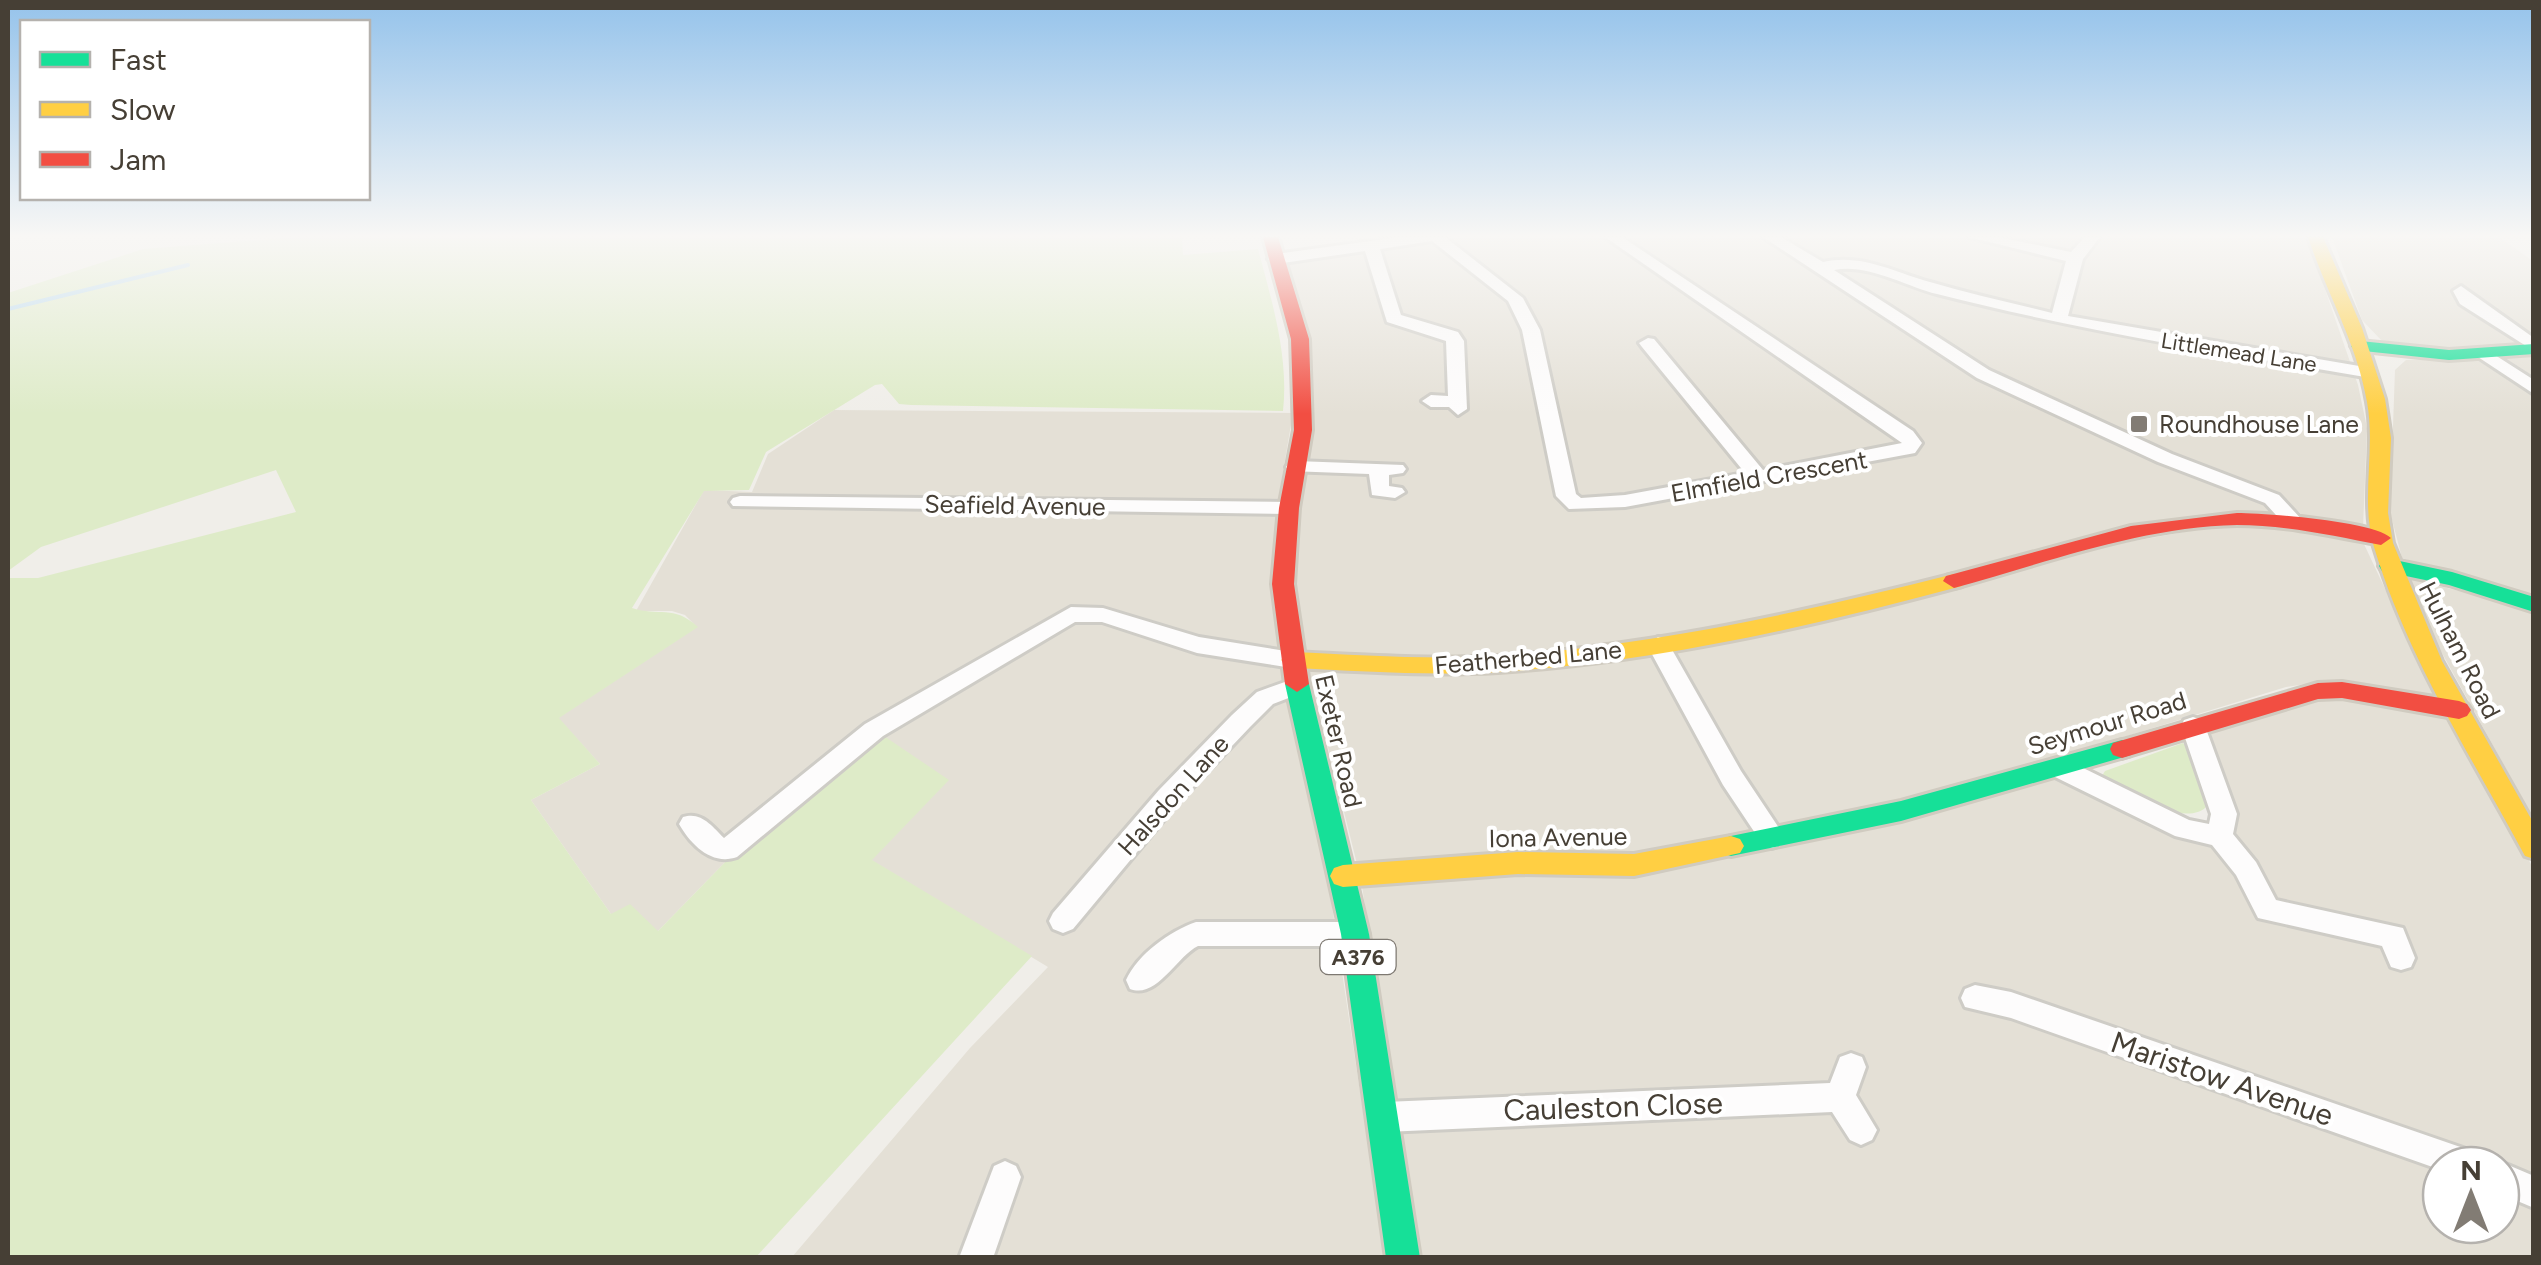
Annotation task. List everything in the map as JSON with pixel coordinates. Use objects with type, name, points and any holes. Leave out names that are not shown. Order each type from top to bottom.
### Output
[{"type":"main road","name":"Exeter Road","points":[[1287,296],[1300,339],[1303,430],[1290,508],[1284,584],[1294,673],[1354,934],[1385,1117],[1403,1258]]},
{"type":"main road","name":"Hulham Road","points":[[2339,296],[2376,398],[2381,426],[2377,491],[2381,538],[2403,604],[2534,849]]},
{"type":"main road","points":[[2360,346],[2421,355],[2534,348]]},
{"type":"main road","name":"Featherbed Lane","points":[[1294,673],[1500,664],[1658,645],[1870,603],[2156,528],[2234,519],[2294,522],[2381,538]]},
{"type":"main road","points":[[2390,566],[2534,605]]},
{"type":"main road","name":"Seymour Road","points":[[1772,838],[1901,811],[2318,691],[2342,690],[2460,710]]},
{"type":"main road","name":"Iona Avenue","points":[[1343,876],[1518,862],[1634,864],[1772,838]]},
{"type":"street","points":[[1386,296],[1393,318],[1455,340],[1458,406],[1430,400]]},
{"type":"street","name":"Elmfield Crescent","points":[[1510,296],[1521,305],[1531,330],[1566,496],[1576,505],[1624,502],[1908,449],[1912,442],[1702,296]]},
{"type":"street","points":[[1861,296],[1983,374],[2165,458],[2272,498],[2294,522]]},
{"type":"street","name":"Littlemead Lane","points":[[1964,296],[2144,338],[2365,372]]},
{"type":"street","points":[[2058,320],[2065,296]]},
{"type":"street","points":[[2464,296],[2534,348]]},
{"type":"street","points":[[1659,348],[1758,478]]},
{"type":"street","points":[[2484,353],[2534,389]]},
{"type":"street","points":[[1296,467],[1387,469],[1380,492],[1395,492]]},
{"type":"street","name":"Seafield Avenue","points":[[740,502],[1290,508]]},
{"type":"street","name":"Featherbed Lane","points":[[692,824],[721,851],[728,850],[874,730],[1071,614],[1103,615],[1294,673]]},
{"type":"street","points":[[1658,645],[1732,778],[1772,838]]},
{"type":"street","name":"Halsdon Lane","points":[[1063,921],[1168,797],[1294,673]]},
{"type":"street","points":[[2192,726],[2224,814],[2220,836]]},
{"type":"street","points":[[2060,768],[2184,829],[2220,836],[2248,870],[2258,897],[2268,910],[2394,936],[2401,958]]},
{"type":"street","points":[[1140,980],[1182,940],[1196,934],[1354,934]]},
{"type":"street","name":"Maristow Avenue","points":[[1974,998],[2011,1005],[2421,1149]]},
{"type":"street","points":[[1851,1067],[1840,1097],[1861,1130]]},
{"type":"street","name":"Cauleston Close","points":[[1385,1117],[1840,1097]]},
{"type":"street","points":[[976,1258],[1005,1177]]},
{"type":"shaded area","points":[[1289,296],[1855,296],[1945,355],[2259,497],[2279,515],[2109,534],[1838,604],[1722,629],[1504,660],[1305,653],[1294,584]]},
{"type":"shaded area","points":[[1871,296],[2327,296],[2358,385],[2367,428],[2363,528],[2305,517],[2278,495],[2065,410],[1976,364]]},
{"type":"shaded area","points":[[2353,296],[2533,296],[2533,343],[2442,348],[2383,342],[2362,320]]},
{"type":"shaded area","points":[[2533,356],[2533,599],[2402,558],[2390,512],[2395,370],[2406,360]]},
{"type":"shaded area","points":[[834,410],[1293,413],[1278,501],[1321,833],[1385,1257],[792,1257],[970,1048],[1048,967],[871,860],[948,780],[733,854],[657,932],[611,914],[531,800],[600,764],[558,718],[697,627],[685,615],[672,611],[636,611],[704,490],[752,492],[768,454]]},
{"type":"shaded area","points":[[2212,527],[2293,527],[2363,542],[2437,699],[2326,681],[2286,687],[1961,787],[1634,856],[1357,864],[1308,667],[1698,643],[1785,630],[2112,545]]},
{"type":"shaded area","points":[[2406,578],[2533,609],[2533,818],[2415,604]]},
{"type":"shaded area","points":[[2328,694],[2413,706],[2455,722],[2533,868],[2533,1257],[1417,1257],[1362,886],[1524,871],[2060,776],[2238,857],[2203,735]]},
{"type":"green space","points":[[8,296],[1271,296],[1274,309],[1284,370],[1283,411],[911,405],[899,404],[882,384],[875,385],[766,452],[749,490],[704,491],[632,608],[673,613],[698,627],[559,718],[600,764],[531,800],[611,914],[630,904],[658,931],[733,854],[878,732],[949,780],[872,860],[1032,956],[756,1257],[8,1257],[8,578],[38,578],[296,512],[276,470],[41,547],[8,571]]},
{"type":"green space","points":[[2183,743],[2191,751],[2207,806],[2198,812],[2185,814],[2153,806],[2122,792],[2102,776],[2105,771]]},
{"type":"waterway","points":[[8,309],[61,296]]},
{"type":"traffic: fast","points":[[2360,346],[2449,355],[2534,349]]},
{"type":"traffic: fast","points":[[2390,566],[2452,579],[2534,605]]},
{"type":"traffic: fast","points":[[1297,684],[1355,934],[1403,1258]]},
{"type":"traffic: fast","points":[[1731,846],[1901,811],[2122,749]]},
{"type":"traffic: slow","points":[[2340,296],[2376,399],[2381,438],[2380,528],[2397,583],[2431,661],[2534,849]]},
{"type":"traffic: slow","points":[[1292,660],[1471,665],[1612,653],[1785,622],[1954,581]]},
{"type":"traffic: slow","points":[[1343,876],[1518,863],[1634,865],[1731,846]]},
{"type":"traffic: jam","points":[[1287,296],[1300,339],[1303,430],[1289,508],[1283,584],[1297,684]]},
{"type":"traffic: jam","points":[[1954,581],[2131,533],[2203,521],[2273,521],[2381,538]]},
{"type":"traffic: jam","points":[[2122,749],[2318,691],[2342,690],[2459,710]]},
{"type":"place","name":"Roundhouse Lane","points":[[2139,424]]}]
